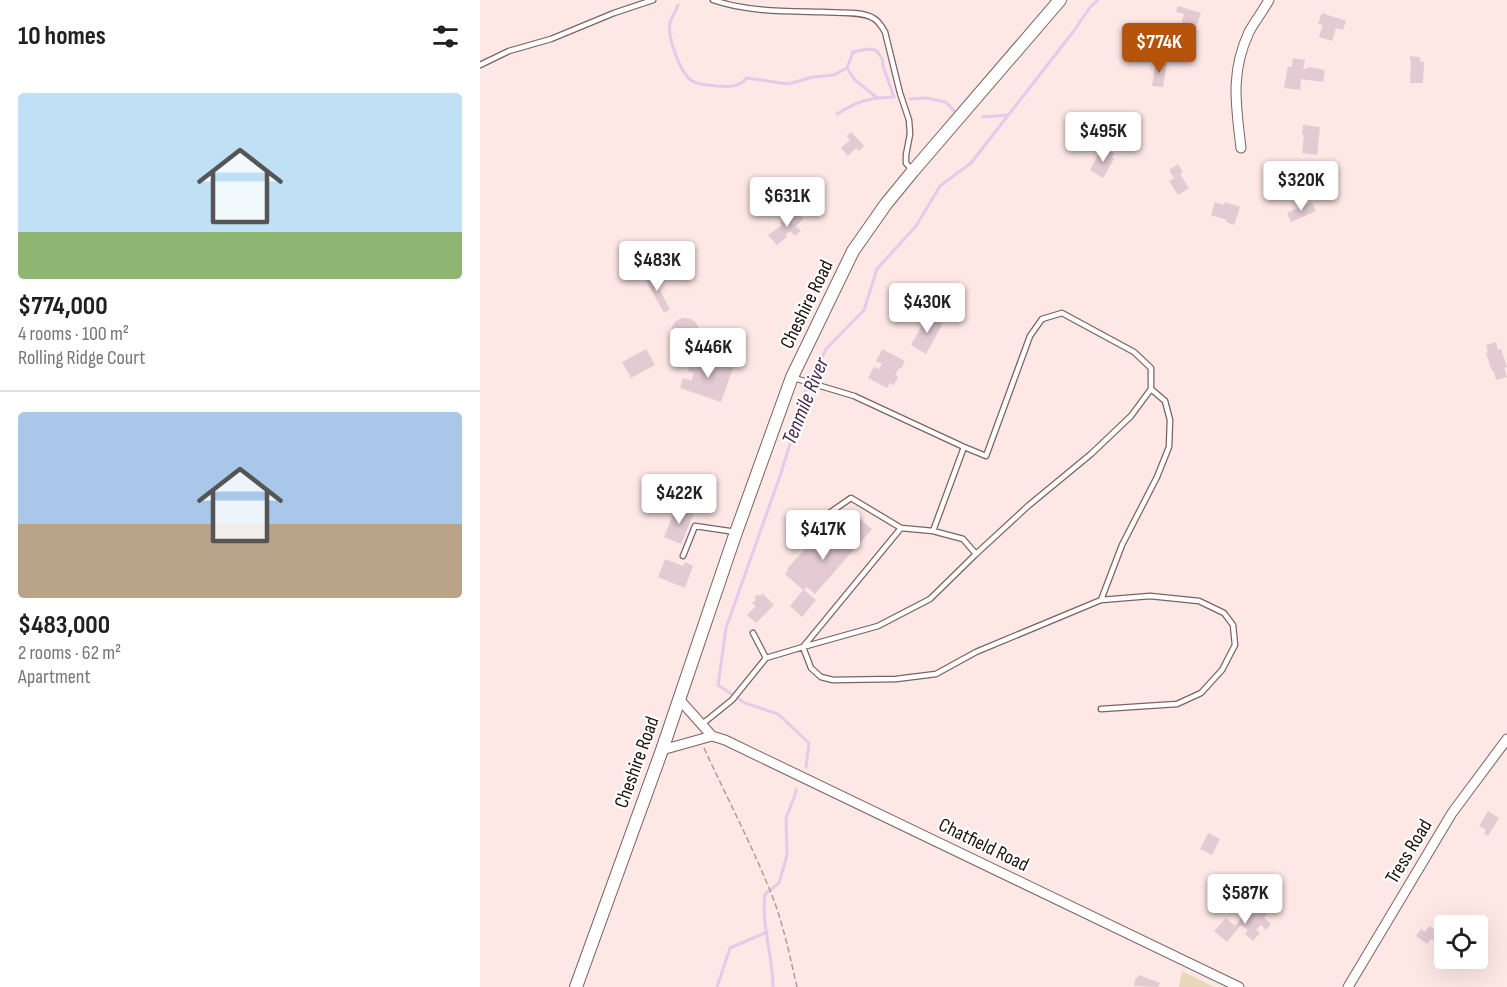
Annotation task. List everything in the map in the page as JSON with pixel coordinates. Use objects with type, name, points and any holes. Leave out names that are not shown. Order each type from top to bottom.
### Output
[{"type":"main road","name":"Cheshire Road","points":[[576,987],[662,750],[736,531],[853,251],[913,171],[1060,0]]},
{"type":"street","points":[[1241,148],[1235,81],[1240,55],[1250,31],[1269,0]]},
{"type":"street","name":"Chatfield Road","points":[[679,699],[712,736],[725,740],[1239,987]]},
{"type":"street","points":[[662,750],[712,736]]},
{"type":"street","name":"Tress Road","points":[[1348,987],[1452,813],[1507,739]]},
{"type":"lane","points":[[480,65],[509,51],[551,39],[653,0]]},
{"type":"lane","points":[[713,0],[740,7],[844,13],[873,18],[885,32],[909,120],[910,134],[906,163],[913,171]]},
{"type":"lane","points":[[701,725],[732,700],[766,658],[878,626],[930,599],[1028,506],[1091,454],[1131,416],[1151,389],[1151,368],[1134,352],[1062,314],[1042,320],[1030,336],[986,456],[854,396],[798,379]]},
{"type":"lane","points":[[1101,600],[1122,545],[1157,477],[1169,447],[1170,420],[1165,401],[1151,389]]},
{"type":"lane","points":[[933,531],[964,447]]},
{"type":"lane","points":[[800,544],[825,516],[851,498],[901,528],[933,531],[963,539],[976,554]]},
{"type":"lane","points":[[683,556],[695,526],[736,531]]},
{"type":"lane","points":[[803,647],[901,528]]},
{"type":"lane","points":[[803,647],[811,668],[821,677],[833,680],[896,678],[936,674],[976,652],[1101,600],[1150,596],[1199,600],[1224,613],[1233,625],[1235,645],[1222,670],[1202,693],[1177,704],[1101,708]]},
{"type":"lane","points":[[753,633],[766,658]]},
{"type":"path","points":[[699,739],[755,855],[773,899],[782,924],[797,987]]},
{"type":"shaded area","points":[[1182,971],[1214,987],[1179,987]]},
{"type":"building","points":[[1178,6],[1201,13],[1192,41],[1178,36],[1184,14],[1176,12]]},
{"type":"building","points":[[1322,13],[1346,21],[1343,30],[1336,28],[1332,41],[1319,37],[1323,25],[1318,24]]},
{"type":"building","points":[[1410,56],[1420,57],[1420,61],[1424,62],[1423,83],[1410,83]]},
{"type":"building","points":[[1293,58],[1305,60],[1303,69],[1308,67],[1325,70],[1323,82],[1301,79],[1300,90],[1284,88],[1288,66],[1292,67]]},
{"type":"building","points":[[1156,61],[1167,62],[1163,87],[1152,86]]},
{"type":"building","points":[[1303,125],[1320,127],[1317,155],[1302,153]]},
{"type":"building","points":[[851,132],[864,146],[859,151],[856,148],[848,156],[841,148],[850,140],[847,136]]},
{"type":"building","points":[[1105,149],[1114,153],[1112,157],[1114,159],[1103,178],[1090,170],[1100,151],[1103,153]]},
{"type":"building","points":[[1178,164],[1183,172],[1180,174],[1189,188],[1178,195],[1169,181],[1174,178],[1169,170]]},
{"type":"building","points":[[1215,202],[1224,205],[1225,202],[1240,207],[1234,225],[1211,215]]},
{"type":"building","points":[[1312,202],[1316,211],[1291,222],[1287,213]]},
{"type":"building","points":[[795,210],[803,219],[796,226],[801,231],[795,236],[790,231],[785,235],[787,237],[777,245],[768,235],[782,225],[780,223]]},
{"type":"building","points":[[669,269],[674,279],[669,281],[664,271]]},
{"type":"building","points":[[650,272],[670,309],[664,313],[643,275]]},
{"type":"building","points":[[931,314],[942,320],[941,327],[926,354],[911,345],[926,318]]},
{"type":"building","points":[[685,318],[695,322],[699,332],[695,342],[685,346],[675,342],[671,332],[675,322]]},
{"type":"building","points":[[1496,342],[1507,367],[1504,368],[1507,377],[1496,380],[1486,353],[1488,353],[1486,345]]},
{"type":"building","points":[[646,349],[655,365],[631,378],[622,362]]},
{"type":"building","points":[[882,349],[905,361],[895,375],[898,377],[894,385],[890,383],[887,388],[868,378],[874,367],[879,369],[882,364],[876,361]]},
{"type":"building","points":[[694,355],[733,368],[721,402],[680,388],[683,378],[691,381],[694,373],[688,371]]},
{"type":"building","points":[[677,506],[694,513],[681,544],[664,537]]},
{"type":"building","points":[[859,518],[872,529],[815,594],[807,587],[804,590],[816,600],[802,617],[790,606],[803,590],[785,574],[787,569],[829,522],[844,535]]},
{"type":"building","points":[[665,559],[683,566],[685,562],[693,566],[685,588],[658,577]]},
{"type":"building","points":[[762,593],[774,605],[756,623],[747,615],[756,606],[752,603],[756,600],[754,598]]},
{"type":"building","points":[[1488,811],[1499,818],[1488,836],[1484,834],[1486,830],[1479,826]]},
{"type":"building","points":[[1208,833],[1220,839],[1212,855],[1200,849]]},
{"type":"building","points":[[1260,905],[1268,912],[1264,918],[1271,924],[1266,930],[1261,925],[1256,930],[1260,933],[1253,941],[1245,934],[1248,930],[1241,925],[1227,942],[1214,931],[1226,918],[1235,926],[1249,909],[1253,912]]},
{"type":"building","points":[[1429,926],[1434,929],[1434,941],[1431,939],[1427,944],[1416,936],[1421,929],[1425,932]]},
{"type":"building","points":[[1139,975],[1160,983],[1158,987],[1134,986],[1136,977]]},
{"type":"waterway","name":"Tenmile River","points":[[806,767],[809,743],[778,714],[745,703],[718,685],[726,628],[780,476],[801,401],[826,349],[864,310],[877,269],[916,226],[940,186],[971,163],[1091,6],[1098,0]]},
{"type":"waterway","points":[[678,5],[670,22],[671,36],[679,64],[694,82],[730,86],[737,85],[747,78],[788,84],[813,77],[834,75],[847,68],[853,52],[867,49],[876,50],[882,58],[894,97]]},
{"type":"waterway","points":[[847,68],[855,80],[877,98]]},
{"type":"waterway","points":[[837,114],[864,101],[893,97]]},
{"type":"waterway","points":[[910,99],[926,98],[946,102],[954,111]]},
{"type":"waterway","points":[[983,117],[1008,115]]},
{"type":"waterway","name":"Tenmile River","points":[[773,987],[764,906],[765,894],[779,883],[787,855],[786,818],[796,789]]},
{"type":"waterway","points":[[717,987],[730,948],[767,932]]}]
